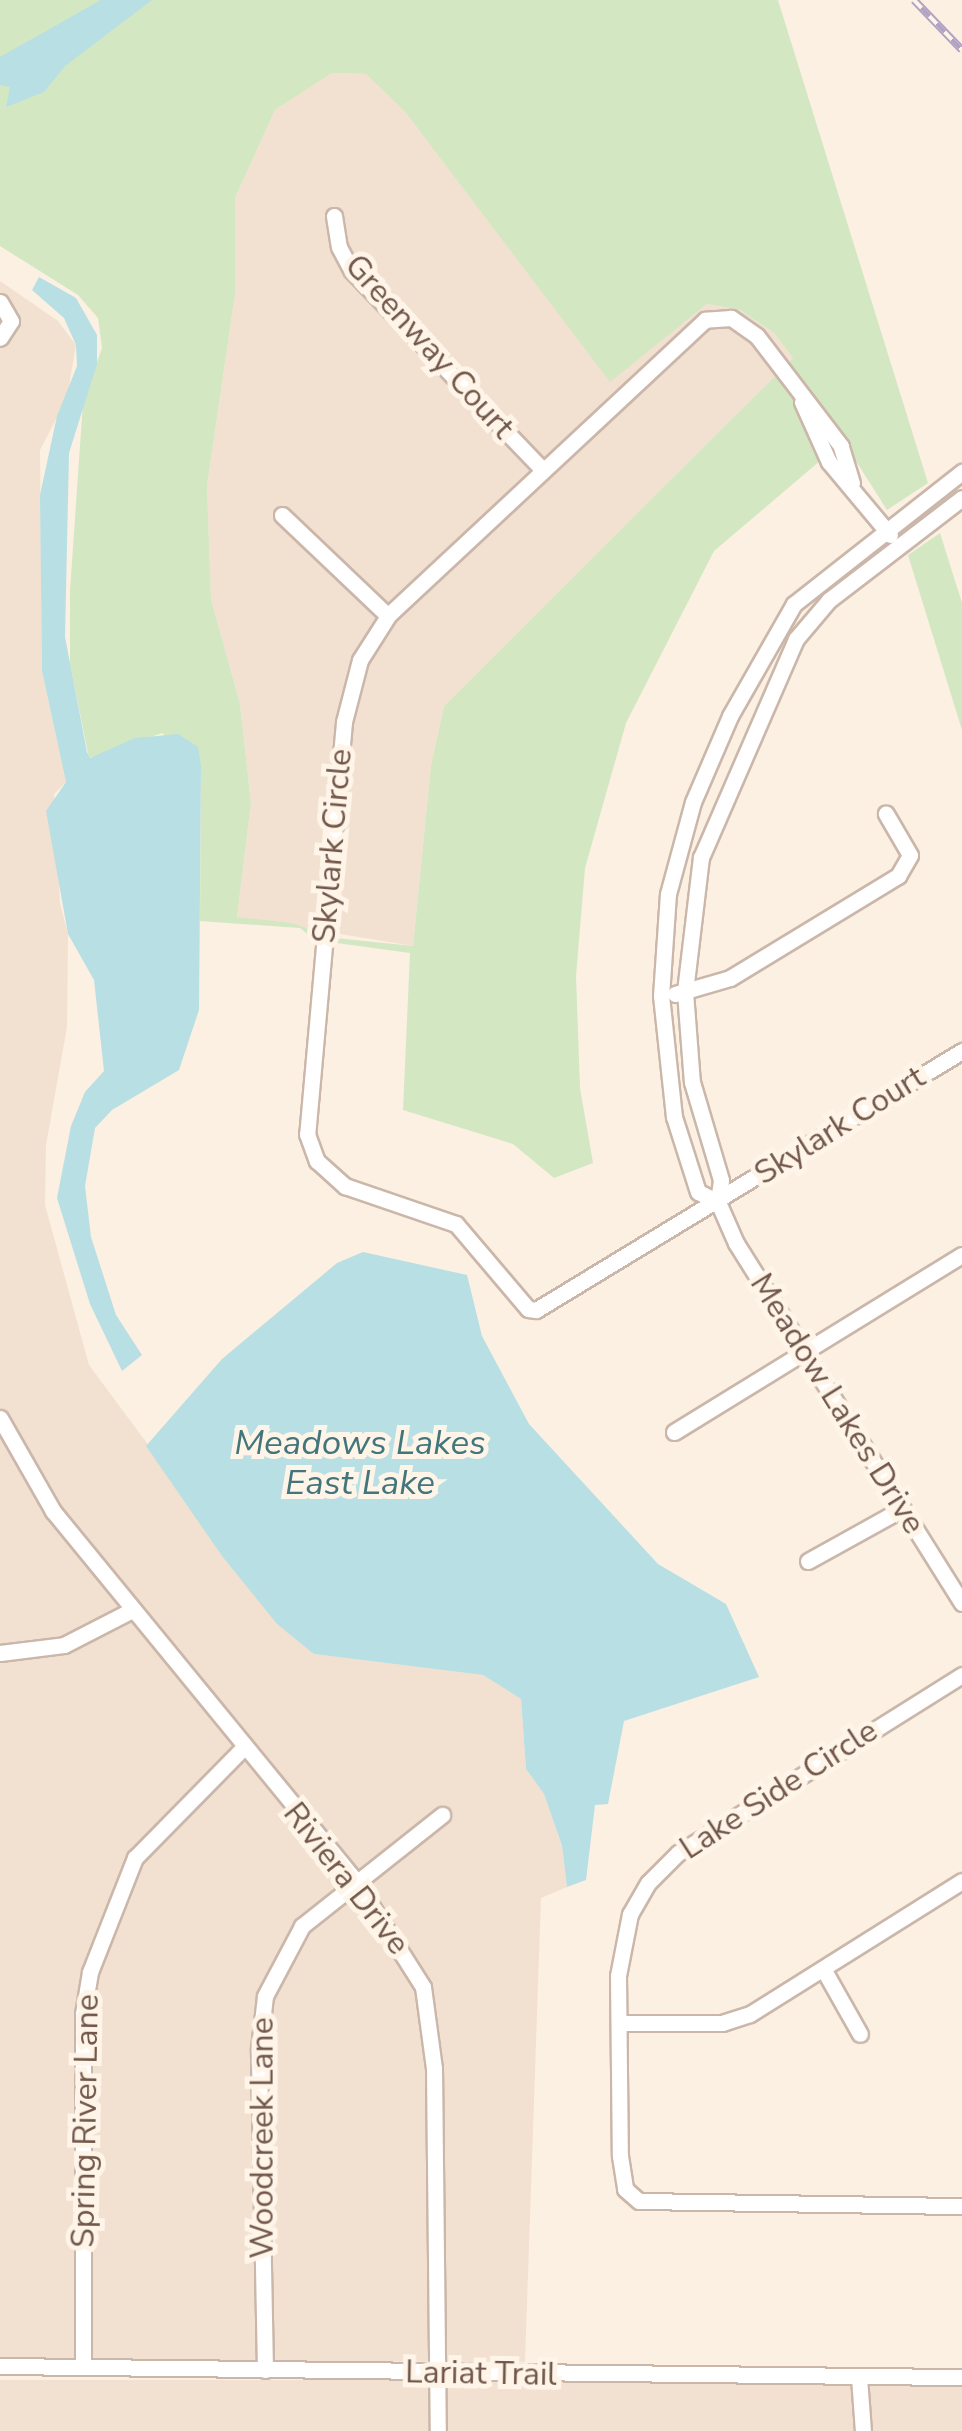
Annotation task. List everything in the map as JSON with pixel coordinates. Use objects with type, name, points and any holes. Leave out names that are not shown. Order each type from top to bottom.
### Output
[{"type":"street","name":"Greenway Court","points":[[334,216],[339,247],[352,271],[542,469]]},
{"type":"street","points":[[0,302],[11,321],[0,338]]},
{"type":"street","name":"Skylark Circle","points":[[718,1202],[536,1310],[528,1308],[456,1224],[369,1198],[318,1161],[308,1134],[308,1078],[344,722],[360,660],[388,616],[705,320],[742,322],[800,393],[829,462],[852,483],[899,545]]},
{"type":"street","name":"Meadow Lakes Drive","points":[[962,472],[794,604],[730,716],[694,802],[668,894],[661,996],[674,1117],[698,1192],[718,1202],[805,1355],[962,1603]]},
{"type":"street","name":"Meadow Lakes Drive","points":[[718,1202],[721,1180],[692,1082],[685,992],[701,857],[765,702],[808,618],[962,498]]},
{"type":"street","points":[[282,515],[388,616]]},
{"type":"street","points":[[661,996],[730,978],[898,876],[910,855],[886,814]]},
{"type":"street","name":"Skylark Court","points":[[718,1202],[962,1050]]},
{"type":"street","points":[[674,1432],[962,1255]]},
{"type":"street","name":"Riviera Drive","points":[[0,1418],[6,1446],[53,1511],[356,1883],[406,1954],[428,2008],[438,2431]]},
{"type":"street","points":[[808,1561],[902,1508]]},
{"type":"street","points":[[0,1653],[64,1645],[132,1610]]},
{"type":"street","name":"Lake Side Circle","points":[[962,1675],[700,1836],[658,1873],[630,1914],[622,1942],[619,2024],[620,2156],[626,2189],[639,2201],[962,2206]]},
{"type":"street","name":"Spring River Lane","points":[[83,2367],[83,2014],[94,1958],[135,1858],[243,1748]]},
{"type":"street","name":"Woodcreek Lane","points":[[265,2370],[259,2015],[284,1952],[302,1926],[442,1815]]},
{"type":"street","points":[[619,2024],[722,2023],[825,1972],[962,1881]]},
{"type":"street","points":[[825,1972],[860,2034]]},
{"type":"street","name":"Lariat Trail","points":[[0,2366],[962,2378]]},
{"type":"street","points":[[859,2377],[863,2431]]},
{"type":"shaded area","points":[[332,73],[366,74],[406,113],[610,381],[707,304],[740,310],[774,333],[793,358],[444,706],[431,765],[413,946],[237,917],[251,803],[240,704],[211,599],[207,486],[235,294],[235,198],[275,110]]},
{"type":"shaded area","points":[[0,281],[58,321],[76,345],[67,398],[40,450],[42,671],[66,782],[54,794],[60,903],[68,934],[67,1027],[46,1145],[45,1205],[89,1365],[189,1500],[194,1515],[314,1654],[483,1675],[521,1699],[526,1769],[544,1794],[562,1847],[567,1887],[541,1898],[525,2362],[0,2360]]},
{"type":"shaded area","points":[[0,2380],[962,2380],[962,2431],[0,2431]]},
{"type":"green space","points":[[0,0],[778,0],[928,483],[887,510],[816,398],[798,413],[821,460],[714,551],[626,723],[585,868],[576,976],[580,1088],[593,1163],[554,1178],[513,1144],[403,1110],[410,953],[315,940],[300,928],[200,921],[201,766],[162,733],[89,758],[70,664],[70,591],[83,402],[102,348],[98,318],[78,295],[0,246]],"holes":[[[332,73],[366,74],[406,113],[610,382],[707,304],[740,310],[774,333],[793,358],[444,706],[431,765],[413,946],[335,938],[292,923],[237,917],[251,803],[240,704],[211,599],[207,486],[235,294],[235,198],[275,110]]]},
{"type":"green space","points":[[940,533],[962,603],[962,730],[908,555]]},
{"type":"water","points":[[101,0],[152,0],[65,66],[44,92],[6,107],[10,87],[0,85],[0,57]]},
{"type":"water","points":[[39,277],[76,298],[97,335],[97,364],[69,453],[65,637],[87,752],[90,758],[135,738],[178,734],[198,747],[201,766],[199,1010],[179,1070],[112,1110],[95,1128],[85,1186],[91,1237],[116,1315],[142,1355],[122,1371],[90,1304],[57,1198],[71,1126],[85,1092],[104,1071],[94,980],[68,934],[46,811],[66,782],[42,671],[40,495],[57,416],[77,366],[76,345],[64,318],[32,290]]},
{"type":"water","name":"Meadows Lakes East Lake","points":[[363,1252],[467,1275],[482,1336],[529,1424],[658,1564],[726,1604],[759,1677],[624,1721],[608,1804],[595,1805],[586,1880],[567,1887],[562,1846],[544,1794],[526,1769],[521,1699],[483,1675],[314,1654],[277,1624],[222,1556],[146,1446],[222,1359],[337,1263]]},
{"type":"railway","points":[[914,0],[962,50]]}]
